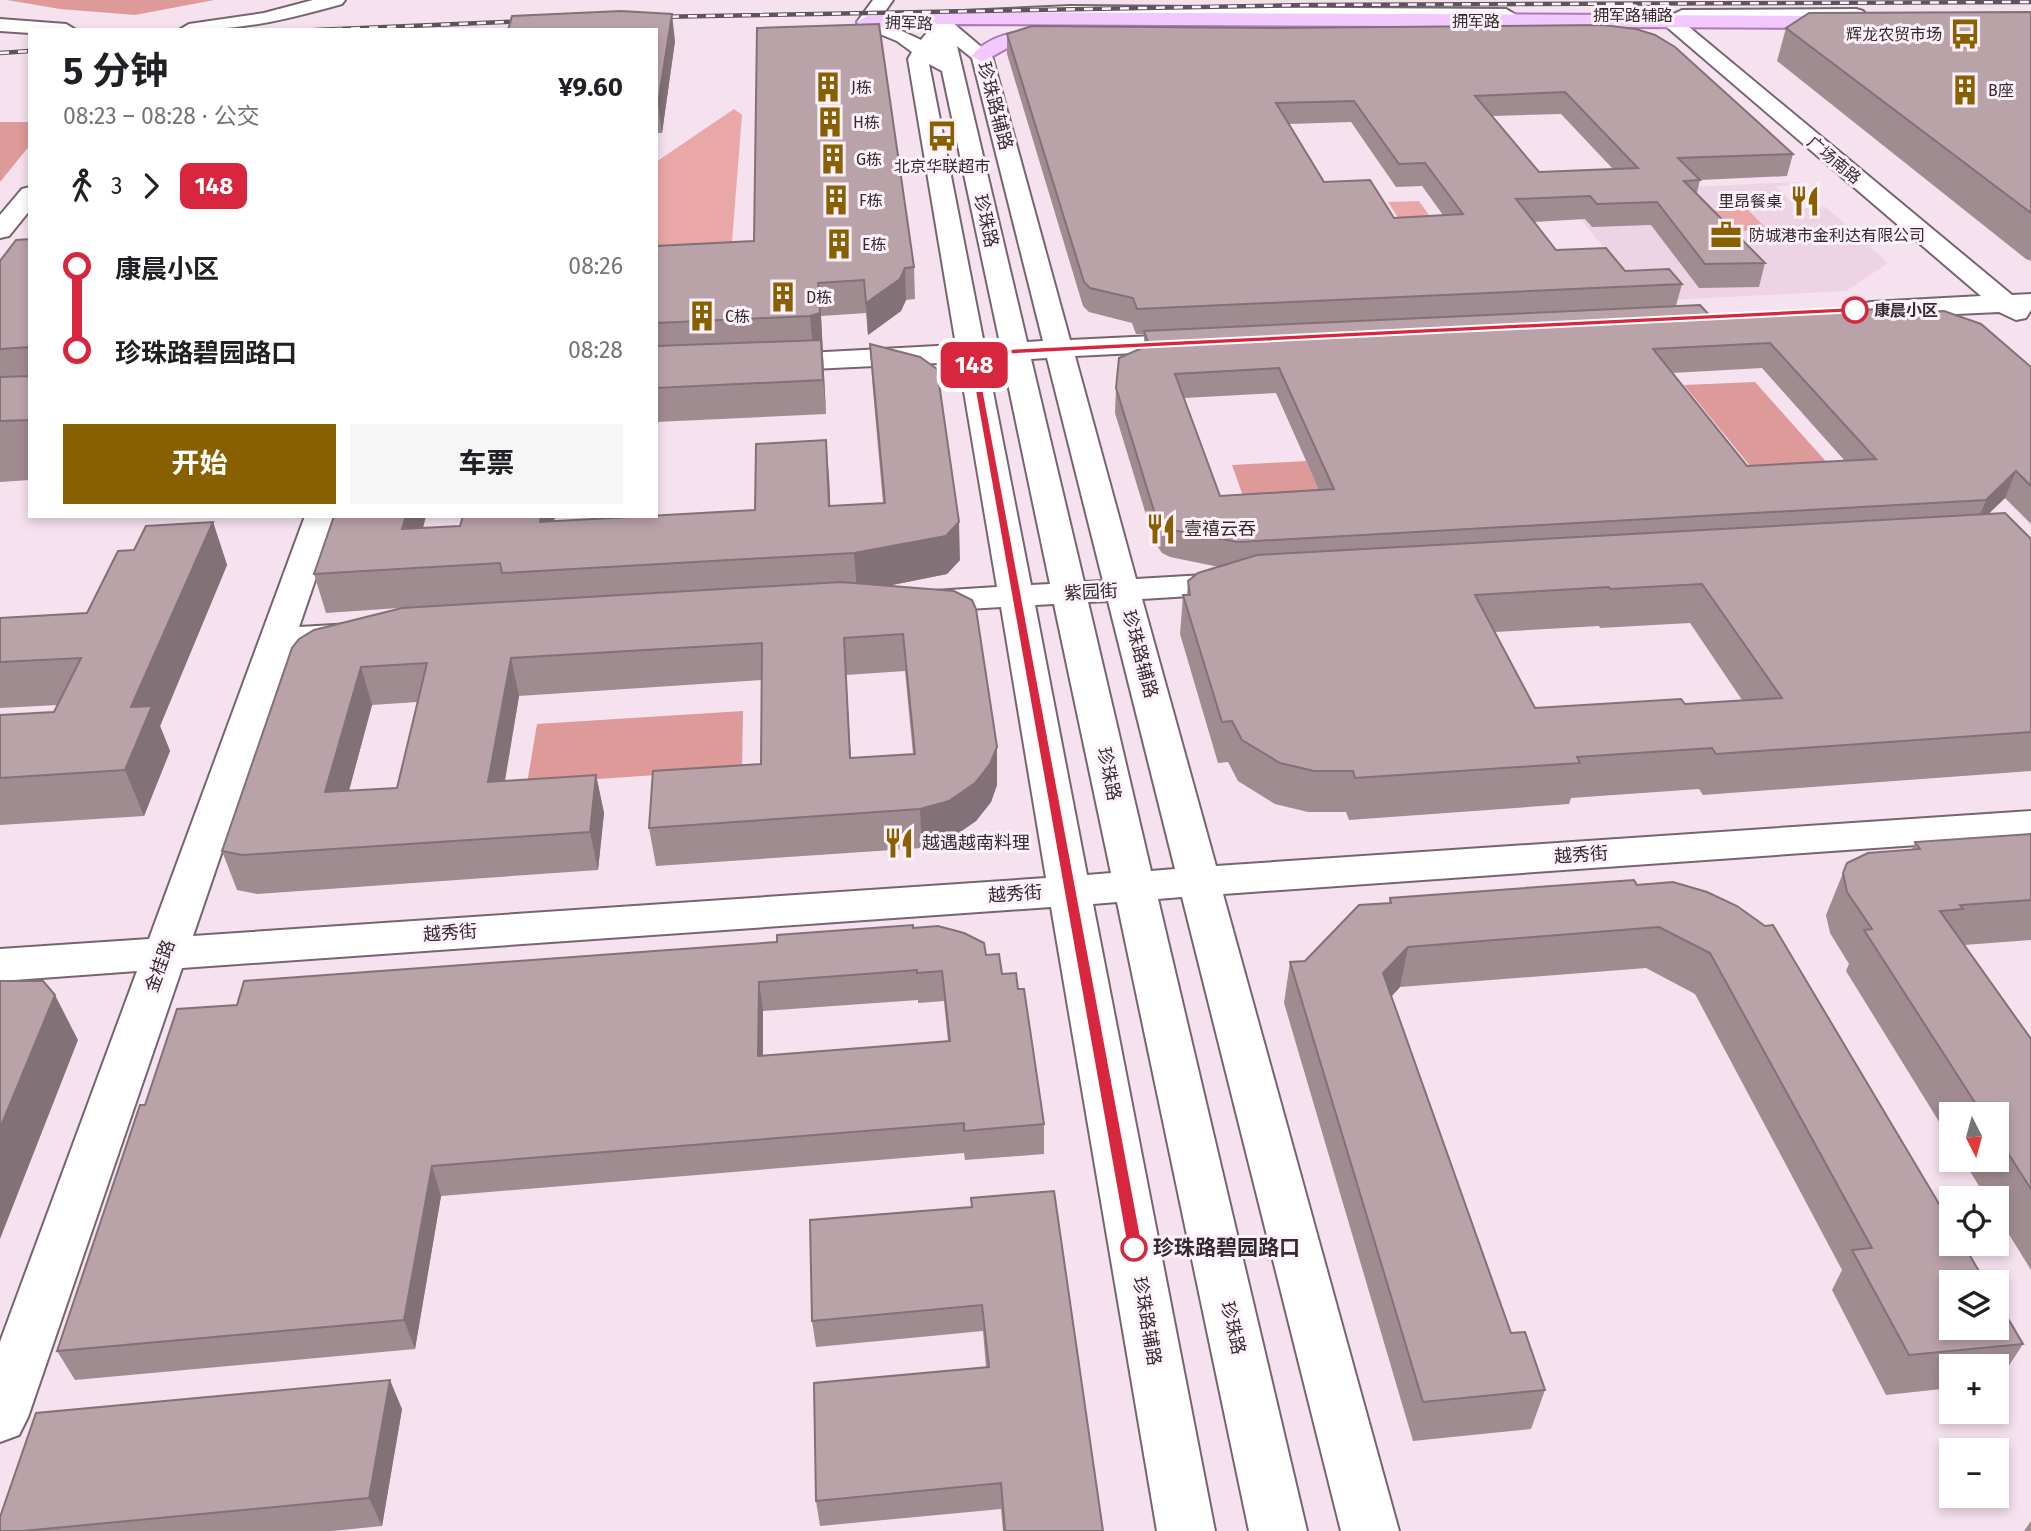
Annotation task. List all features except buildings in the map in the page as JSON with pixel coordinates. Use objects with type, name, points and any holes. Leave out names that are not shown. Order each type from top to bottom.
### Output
[{"type":"main road","name":"拥军路","points":[[867,22],[949,44],[1676,26]]},
{"type":"main road","name":"拥军路","points":[[949,44],[1147,26],[1676,26]]},
{"type":"main road","points":[[949,44],[988,49],[1007,41],[1061,33],[1147,26]]},
{"type":"street","points":[[203,28],[265,19],[335,0]]},
{"type":"street","points":[[883,0],[867,22],[949,44]]},
{"type":"street","points":[[0,25],[40,28]]},
{"type":"street","name":"拥军路辅路","points":[[949,44],[1061,33],[1868,26],[1676,26]]},
{"type":"street","name":"广场南路","points":[[1676,26],[2018,302],[2031,325]]},
{"type":"street","name":"珍珠路辅路","points":[[1186,1531],[918,59],[949,44],[1001,126],[1370,1531]]},
{"type":"street","name":"珍珠路","points":[[949,44],[1278,1531]]},
{"type":"street","points":[[973,161],[1001,126]]},
{"type":"street","points":[[0,231],[28,196]]},
{"type":"street","points":[[1838,311],[2018,302]]},
{"type":"street","points":[[739,364],[1220,341]]},
{"type":"street","name":"金桂路","points":[[0,1417],[320,518]]},
{"type":"street","name":"紫园街","points":[[891,603],[1274,581]]},
{"type":"street","points":[[277,639],[386,633]]},
{"type":"street","name":"越秀街","points":[[0,965],[2031,824]]},
{"type":"shaded area","points":[[7,0],[214,0],[135,15],[60,9]]},
{"type":"shaded area","points":[[734,109],[742,115],[731,254],[658,262],[658,161]]},
{"type":"shaded area","points":[[0,122],[28,122],[28,147],[0,182]]},
{"type":"shaded area","name":"防城港市金利达有限公司","points":[[1798,182],[1801,185],[1775,186],[1798,208],[1826,207],[1888,263],[1846,291],[1649,301],[1558,193]]},
{"type":"shaded area","points":[[1419,201],[1434,222],[1402,224],[1388,202]]},
{"type":"shaded area","points":[[1747,209],[1768,230],[1667,234],[1648,214]]},
{"type":"shaded area","points":[[1755,382],[1830,466],[1755,472],[1684,385]]},
{"type":"shaded area","points":[[1306,461],[1321,493],[1244,499],[1232,465]]},
{"type":"shaded area","points":[[743,711],[742,769],[527,784],[537,724]]},
{"type":"railway","points":[[652,17],[1307,5],[2031,2]]},
{"type":"railway","points":[[363,28],[530,21]]},
{"type":"railway","points":[[0,53],[28,51]]},
{"type":"bus line","name":"148","points":[[1134,1248],[972,353],[1855,310]]},
{"type":"place","name":"辉龙农贸市场","points":[[1965,34]]},
{"type":"place","name":"J栋","points":[[828,87]]},
{"type":"place","name":"B座","points":[[1965,90]]},
{"type":"place","name":"H栋","points":[[830,122]]},
{"type":"place","name":"北京华联超巿","points":[[942,136]]},
{"type":"place","name":"G栋","points":[[833,159]]},
{"type":"place","name":"F栋","points":[[836,200]]},
{"type":"place","name":"里昂餐桌","points":[[1805,201]]},
{"type":"place","name":"防城港市金利达有限公司","points":[[1726,235]]},
{"type":"place","name":"E栋","points":[[839,244]]},
{"type":"place","name":"D栋","points":[[783,297]]},
{"type":"place","name":"康晨小区","points":[[1855,310]]},
{"type":"place","name":"C栋","points":[[702,316]]},
{"type":"place","name":"壹禧云吞","points":[[1161,529]]},
{"type":"place","name":"越遇越南料理","points":[[899,843]]},
{"type":"place","name":"珍珠路碧园路口","points":[[1134,1248]]}]
